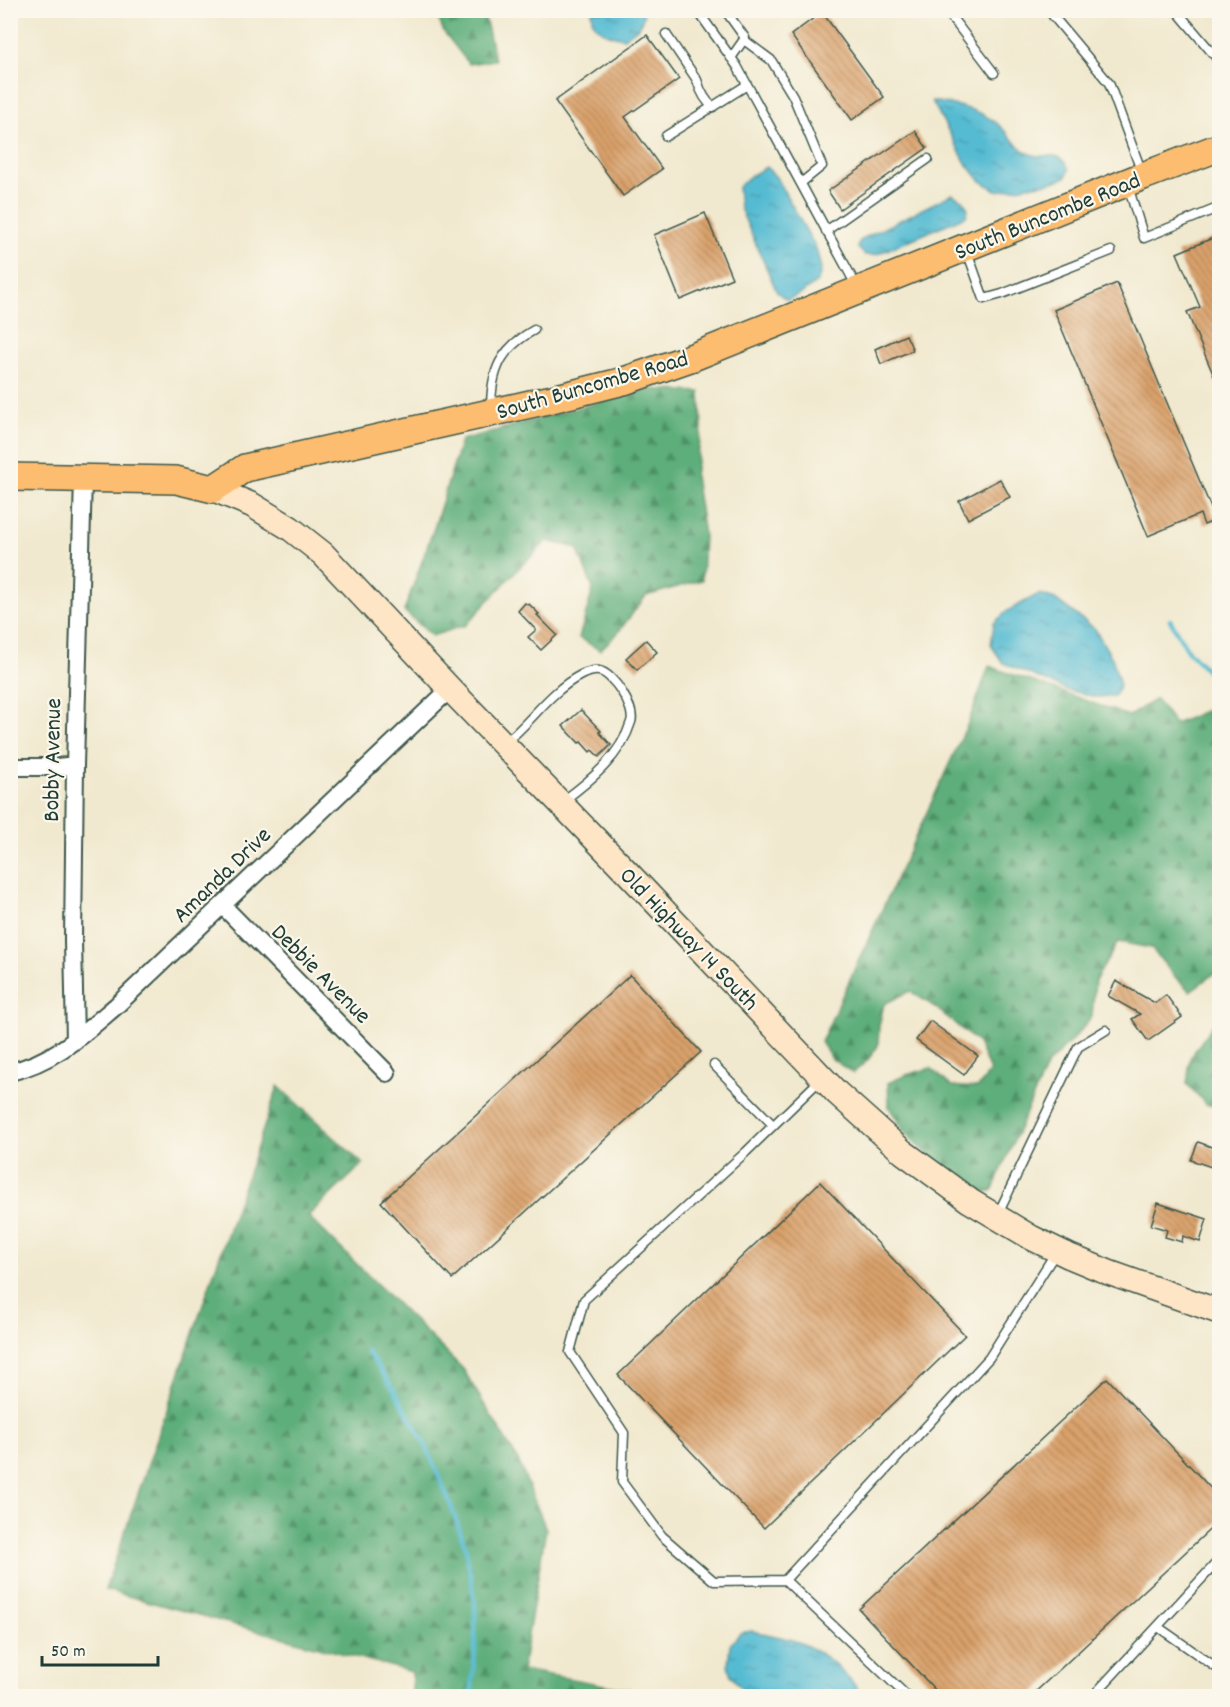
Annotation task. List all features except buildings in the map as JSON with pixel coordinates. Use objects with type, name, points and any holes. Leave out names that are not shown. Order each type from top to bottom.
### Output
[{"type":"main road","name":"South Buncombe Road","points":[[213,489],[245,468],[624,381],[693,357],[1220,147]]},
{"type":"main road","points":[[10,477],[176,480],[213,489]]},
{"type":"street","name":"Bobby Avenue","points":[[75,1041],[73,940],[75,765],[83,479]]},
{"type":"street","name":"Old Highway 14 South","points":[[213,489],[252,505],[290,528],[323,554],[823,1078],[861,1116],[903,1152],[938,1179],[1032,1238],[1110,1273],[1220,1312]]},
{"type":"street","name":"Amanda Drive","points":[[10,1072],[45,1061],[75,1041],[116,1006],[450,689]]},
{"type":"street","points":[[10,767],[75,765]]},
{"type":"street","name":"Debbie Avenue","points":[[223,906],[387,1072]]},
{"type":"lane","points":[[697,10],[747,85],[859,291]]},
{"type":"lane","points":[[725,10],[745,38],[744,40],[771,60],[793,96],[822,166],[801,183]]},
{"type":"lane","points":[[946,10],[994,73]]},
{"type":"lane","points":[[1048,10],[1109,84],[1135,179],[1144,238],[1220,207]]},
{"type":"lane","points":[[1176,10],[1220,62]]},
{"type":"lane","points":[[666,34],[697,80],[708,103],[713,107]]},
{"type":"lane","points":[[731,58],[744,40]]},
{"type":"lane","points":[[666,136],[747,85]]},
{"type":"lane","points":[[826,231],[928,159]]},
{"type":"lane","points":[[966,247],[984,299],[1110,251]]},
{"type":"lane","points":[[491,413],[491,392],[495,371],[505,352],[519,338],[534,330]]},
{"type":"lane","points":[[504,745],[560,689],[583,674],[599,671],[608,676],[630,706],[632,720],[612,758],[560,803]]},
{"type":"lane","points":[[997,1217],[1078,1047],[1106,1030]]},
{"type":"lane","points":[[714,1065],[773,1125]]},
{"type":"lane","points":[[823,1078],[584,1300],[570,1352],[624,1433],[622,1482],[662,1536],[714,1581],[785,1580],[907,1696]]},
{"type":"lane","points":[[785,1580],[989,1358],[1057,1250]]},
{"type":"lane","points":[[1094,1696],[1220,1559]]},
{"type":"lane","points":[[1158,1627],[1220,1670]]},
{"type":"green space","points":[[435,11],[478,11],[486,21],[495,60],[469,64],[444,32]]},
{"type":"green space","points":[[647,389],[700,392],[702,428],[695,476],[704,535],[702,580],[646,596],[616,635],[600,650],[579,638],[593,589],[577,548],[547,541],[466,625],[432,636],[404,611],[435,525],[461,440]]},
{"type":"green space","points":[[989,666],[1129,716],[1156,699],[1175,724],[1219,705],[1219,970],[1190,991],[1151,948],[1118,942],[1095,981],[1092,1016],[1077,1035],[1047,1065],[992,1191],[981,1192],[947,1171],[906,1134],[889,1107],[888,1083],[931,1068],[951,1086],[978,1088],[990,1071],[978,1043],[935,1007],[910,991],[884,1004],[879,1026],[878,1046],[867,1061],[853,1073],[832,1059],[821,1042],[969,721]]},
{"type":"green space","points":[[1219,1016],[1220,1108],[1206,1104],[1187,1084],[1190,1058]]},
{"type":"green space","points":[[278,1086],[363,1164],[308,1216],[463,1369],[519,1462],[546,1529],[522,1670],[649,1693],[648,1696],[412,1696],[412,1672],[105,1590]]},
{"type":"water","points":[[592,11],[641,11],[644,15],[640,26],[624,38],[606,33],[597,27],[593,23]]},
{"type":"water","points":[[932,101],[961,107],[988,117],[1026,152],[1060,158],[1069,169],[1066,177],[1053,182],[997,191],[981,181],[967,165]]},
{"type":"water","points":[[766,167],[776,177],[816,248],[821,269],[818,281],[802,293],[787,300],[777,292],[740,208],[738,187]]},
{"type":"water","points":[[952,194],[964,201],[968,209],[966,216],[875,255],[865,255],[858,248],[859,242],[866,237]]},
{"type":"water","points":[[1039,594],[1055,599],[1095,629],[1113,660],[1120,686],[1114,696],[1096,697],[1067,690],[1003,663],[991,645],[994,623],[1007,611]]},
{"type":"water","points":[[752,1631],[793,1640],[817,1651],[843,1672],[862,1696],[788,1696],[772,1692],[743,1690],[731,1676],[728,1664],[730,1645],[740,1633]]},
{"type":"waterway","points":[[1170,620],[1188,651],[1220,683]]},
{"type":"waterway","points":[[367,1351],[394,1390],[426,1446],[466,1549],[475,1603],[475,1650],[471,1696]]}]
